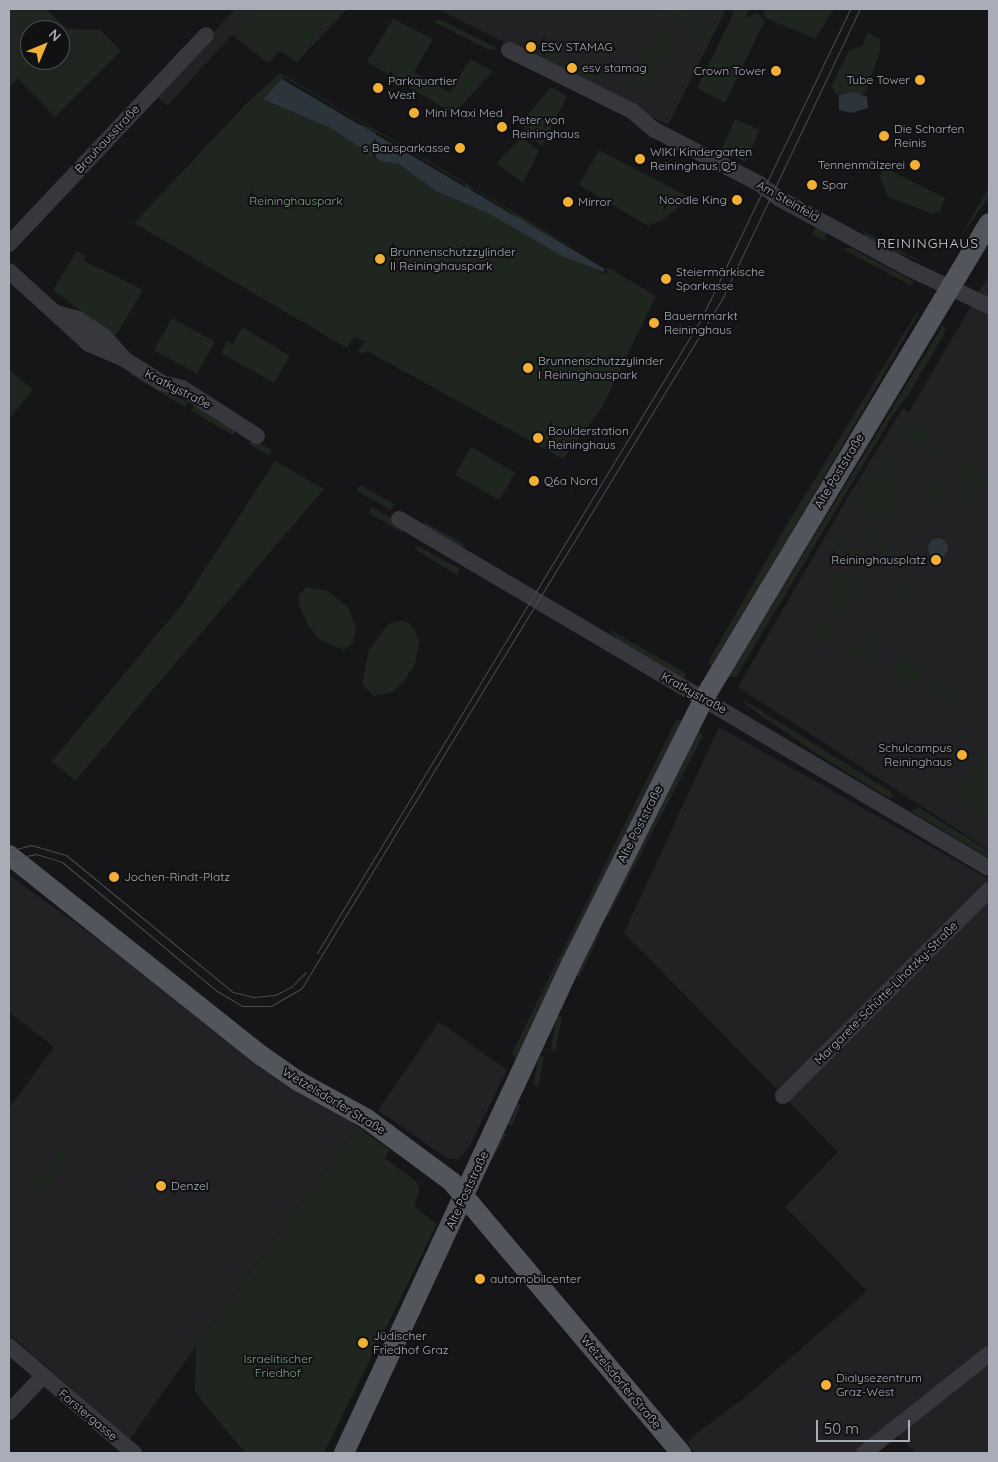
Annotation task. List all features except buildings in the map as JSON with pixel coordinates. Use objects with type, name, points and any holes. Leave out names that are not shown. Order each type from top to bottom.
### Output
[{"type":"main road","name":"Alte Poststraße","points":[[344,1453],[594,916],[703,700],[989,223]]},
{"type":"main road","name":"Wetzelsdorfer Straße","points":[[9,855],[262,1056],[298,1081],[382,1129],[464,1194],[681,1453]]},
{"type":"street","name":"Brauhausstraße","points":[[9,244],[206,36]]},
{"type":"street","name":"Am Steinfeld","points":[[509,50],[632,111],[655,130],[949,288],[989,306]]},
{"type":"street","name":"Kratkystraße","points":[[9,271],[56,313],[78,319],[97,331],[122,352],[124,359],[162,383],[182,388],[256,436]]},
{"type":"street","name":"Kratkystraße","points":[[399,519],[520,588],[703,700],[777,740],[989,868]]},
{"type":"street","name":"Margarete-Schütte-Lihotzky-Straße","points":[[783,1096],[989,890]]},
{"type":"street","name":"Forstergasse","points":[[9,1346],[134,1453]]},
{"type":"street","points":[[864,1453],[989,1354]]},
{"type":"street","points":[[9,1412],[43,1376]]},
{"type":"shaded area","points":[[235,9],[347,9],[297,62],[280,51],[268,63],[232,35],[167,106],[156,96]]},
{"type":"shaded area","points":[[438,9],[726,9],[668,125]]},
{"type":"shaded area","points":[[282,79],[605,269],[605,272],[562,256],[490,214],[436,191],[399,164],[381,161],[331,128],[263,99]]},
{"type":"shaded area","points":[[855,92],[867,97],[868,108],[851,113],[839,110],[839,95]]},
{"type":"shaded area","points":[[989,275],[989,850],[738,687],[848,497],[903,408],[909,412]]},
{"type":"shaded area","points":[[938,538],[945,541],[948,548],[945,555],[938,558],[931,555],[928,548],[931,541]]},
{"type":"shaded area","points":[[719,727],[989,879],[989,1453],[916,1453],[897,1435],[873,1453],[695,1453],[687,1441],[750,1393],[867,1291],[785,1207],[838,1152],[624,933]]},
{"type":"shaded area","name":"Denzel","points":[[9,875],[358,1127],[196,1346],[130,1439],[9,1334],[9,1108],[54,1047],[9,1012]]},
{"type":"shaded area","points":[[439,1022],[507,1070],[468,1149],[459,1159],[448,1159],[378,1110]]},
{"type":"green space","points":[[9,9],[46,9],[58,20],[20,20],[20,70],[70,70],[70,29],[100,30],[121,51],[55,117],[18,78],[9,87]]},
{"type":"green space","points":[[259,9],[347,9],[297,62],[280,51],[270,61],[236,36]]},
{"type":"green space","points":[[662,9],[689,9],[686,15],[715,30],[708,44],[691,35],[695,27],[665,11],[661,19],[658,17]]},
{"type":"green space","points":[[731,9],[749,9],[746,17],[757,13],[765,20],[725,103],[697,88],[734,13]]},
{"type":"green space","points":[[765,9],[834,9],[815,39],[766,18],[763,15]]},
{"type":"green space","points":[[393,19],[433,39],[414,72],[450,93],[470,59],[493,71],[454,114],[367,62]]},
{"type":"green space","points":[[439,19],[497,48],[489,50],[434,22]]},
{"type":"green space","points":[[655,27],[671,35],[675,41],[646,92],[625,82]]},
{"type":"green space","points":[[868,33],[880,39],[880,51],[865,94],[835,94],[832,85],[849,50],[862,46]]},
{"type":"green space","name":"esv stamag","points":[[547,50],[601,77],[597,85],[541,60]]},
{"type":"green space","name":"Reininghauspark","points":[[280,73],[656,296],[601,409],[563,459],[367,351],[362,354],[358,351],[365,341],[354,337],[347,348],[134,223],[246,104]]},
{"type":"green space","points":[[551,87],[567,96],[542,146],[524,132],[524,119]]},
{"type":"green space","points":[[735,119],[760,130],[745,162],[721,151]]},
{"type":"green space","points":[[522,138],[539,151],[523,183],[496,163]]},
{"type":"green space","points":[[599,150],[691,198],[661,221],[648,226],[579,185]]},
{"type":"green space","points":[[883,167],[945,198],[940,212],[933,214],[888,197],[880,178]]},
{"type":"green space","points":[[989,187],[989,196],[954,247],[952,243],[955,238],[959,239]]},
{"type":"green space","points":[[817,225],[826,232],[825,241],[812,234]]},
{"type":"green space","points":[[863,231],[926,264],[882,246],[865,236]]},
{"type":"green space","points":[[851,248],[915,283],[910,285],[842,249]]},
{"type":"green space","points":[[77,251],[86,256],[84,261],[143,290],[115,337],[53,290]]},
{"type":"green space","points":[[917,312],[919,313],[869,400],[712,668],[708,662],[789,521]]},
{"type":"green space","points":[[172,318],[215,342],[197,374],[154,350]]},
{"type":"green space","points":[[943,325],[946,331],[909,394],[893,415],[736,677],[728,677]]},
{"type":"green space","points":[[242,327],[290,356],[274,383],[221,353],[227,341],[233,344]]},
{"type":"green space","points":[[133,369],[149,384],[188,402],[185,407],[129,374]]},
{"type":"green space","points":[[9,370],[33,389],[11,417],[9,415]]},
{"type":"green space","points":[[194,405],[236,430],[233,435],[191,410]]},
{"type":"green space","points":[[909,415],[932,434],[923,449],[898,433]]},
{"type":"green space","points":[[252,439],[272,450],[269,456],[249,444]]},
{"type":"green space","points":[[937,444],[943,444],[947,451],[943,458],[937,458],[933,454],[933,448]]},
{"type":"green space","points":[[471,447],[515,472],[499,500],[455,475]]},
{"type":"green space","points":[[883,454],[905,493],[880,525],[854,499]]},
{"type":"green space","points":[[957,456],[987,480],[969,507],[961,499],[967,486],[951,471]]},
{"type":"green space","points":[[275,461],[324,489],[75,781],[52,761],[183,603]]},
{"type":"green space","points":[[929,466],[935,473],[933,486],[943,494],[940,504],[918,488]]},
{"type":"green space","points":[[360,485],[394,504],[391,510],[357,491]]},
{"type":"green space","points":[[372,507],[406,526],[402,533],[369,513]]},
{"type":"green space","points":[[424,522],[466,546],[460,547],[425,528]]},
{"type":"green space","points":[[861,523],[906,560],[898,566],[856,529]]},
{"type":"green space","points":[[836,535],[876,565],[872,571],[832,543]]},
{"type":"green space","points":[[414,544],[460,569],[457,575],[418,551]]},
{"type":"green space","points":[[841,568],[863,582],[842,615],[820,601]]},
{"type":"green space","points":[[902,580],[909,590],[897,609],[887,603]]},
{"type":"green space","points":[[307,587],[328,591],[349,608],[356,629],[353,643],[344,650],[320,640],[309,627],[298,603],[300,593]]},
{"type":"green space","points":[[400,621],[409,623],[416,633],[419,642],[415,664],[403,683],[392,692],[374,696],[362,684],[369,650],[388,624]]},
{"type":"green space","points":[[817,622],[838,632],[833,647],[805,632]]},
{"type":"green space","points":[[610,630],[683,671],[686,676],[684,679],[618,640]]},
{"type":"green space","points":[[866,630],[877,634],[874,666],[849,654]]},
{"type":"green space","points":[[903,655],[921,667],[925,677],[918,687],[887,671]]},
{"type":"green space","points":[[936,680],[959,694],[956,705],[925,690]]},
{"type":"green space","points":[[742,699],[890,791],[893,797],[891,799],[825,759],[746,705]]},
{"type":"green space","points":[[676,720],[682,720],[516,1060],[512,1053]]},
{"type":"green space","points":[[699,729],[703,736],[608,917],[606,915]]},
{"type":"green space","points":[[989,742],[989,819],[955,797]]},
{"type":"green space","points":[[918,807],[989,851],[989,858],[911,811]]},
{"type":"green space","points":[[599,930],[601,932],[579,978],[575,973]]},
{"type":"green space","points":[[557,1016],[562,1017],[555,1051],[550,1050]]},
{"type":"green space","points":[[539,1056],[544,1057],[538,1086],[533,1085]]},
{"type":"green space","points":[[516,1103],[521,1105],[512,1126],[507,1124]]},
{"type":"green space","name":"Israelitischer Friedhof","points":[[358,1127],[390,1150],[385,1158],[417,1182],[420,1190],[414,1206],[437,1224],[324,1453],[245,1453],[195,1392],[196,1346]]},
{"type":"green space","points":[[502,1133],[507,1134],[488,1166]]},
{"type":"green space","points":[[60,1149],[69,1156],[42,1190],[33,1184]]},
{"type":"pier","points":[[284,77],[371,128],[358,124],[282,79]]},
{"type":"pier","points":[[377,132],[466,185],[465,187],[375,134]]},
{"type":"pier","points":[[472,188],[513,213],[513,215],[471,190]]},
{"type":"pier","points":[[519,216],[607,267],[607,274],[603,274],[605,269]]},
{"type":"tram line","points":[[317,953],[701,319],[850,9]]},
{"type":"tram line","points":[[9,859],[36,854],[62,862],[217,991],[242,1006],[271,1006],[301,989],[722,299],[860,9]]},
{"type":"tram line","points":[[9,851],[31,845],[66,855],[233,992],[253,997],[275,995],[291,987],[306,972]]},
{"type":"place","name":"ESV STAMAG","points":[[531,47]]},
{"type":"place","name":"esv stamag","points":[[572,68]]},
{"type":"place","name":"Crown Tower","points":[[776,71]]},
{"type":"place","name":"Tube Tower","points":[[920,80]]},
{"type":"place","name":"Parkquartier West","points":[[378,88]]},
{"type":"place","name":"Mini Maxi Med","points":[[414,113]]},
{"type":"place","name":"Peter von Reininghaus","points":[[502,127]]},
{"type":"place","name":"Die Scharfen Reinis","points":[[884,136]]},
{"type":"place","name":"s Bausparkasse","points":[[460,148]]},
{"type":"place","name":"WIKI Kindergarten Reininghaus Q5","points":[[640,159]]},
{"type":"place","name":"Tennenmälzerei","points":[[915,165]]},
{"type":"place","name":"Spar","points":[[812,185]]},
{"type":"place","name":"Noodle King","points":[[737,200]]},
{"type":"place","name":"Mirror","points":[[568,202]]},
{"type":"place","name":"Brunnenschutzzylinder II Reininghauspark","points":[[380,259]]},
{"type":"place","name":"Steiermärkische Sparkasse","points":[[666,279]]},
{"type":"place","name":"Bauernmarkt Reininghaus","points":[[654,323]]},
{"type":"place","name":"Brunnenschutzzylinder I Reininghauspark","points":[[528,368]]},
{"type":"place","name":"Boulderstation Reininghaus","points":[[538,438]]},
{"type":"place","name":"Q6a Nord","points":[[534,481]]},
{"type":"place","name":"Reininghausplatz","points":[[936,560]]},
{"type":"place","name":"Schulcampus Reininghaus","points":[[962,755]]},
{"type":"place","name":"Jochen-Rindt-Platz","points":[[114,877]]},
{"type":"place","name":"Denzel","points":[[161,1186]]},
{"type":"place","name":"automobilcenter","points":[[480,1279]]},
{"type":"place","name":"Jüdischer Friedhof Graz","points":[[363,1343]]},
{"type":"place","name":"Dialysezentrum Graz-West","points":[[826,1385]]},
{"type":"district","name":"REININGHAUS","points":[[928,243]]}]
